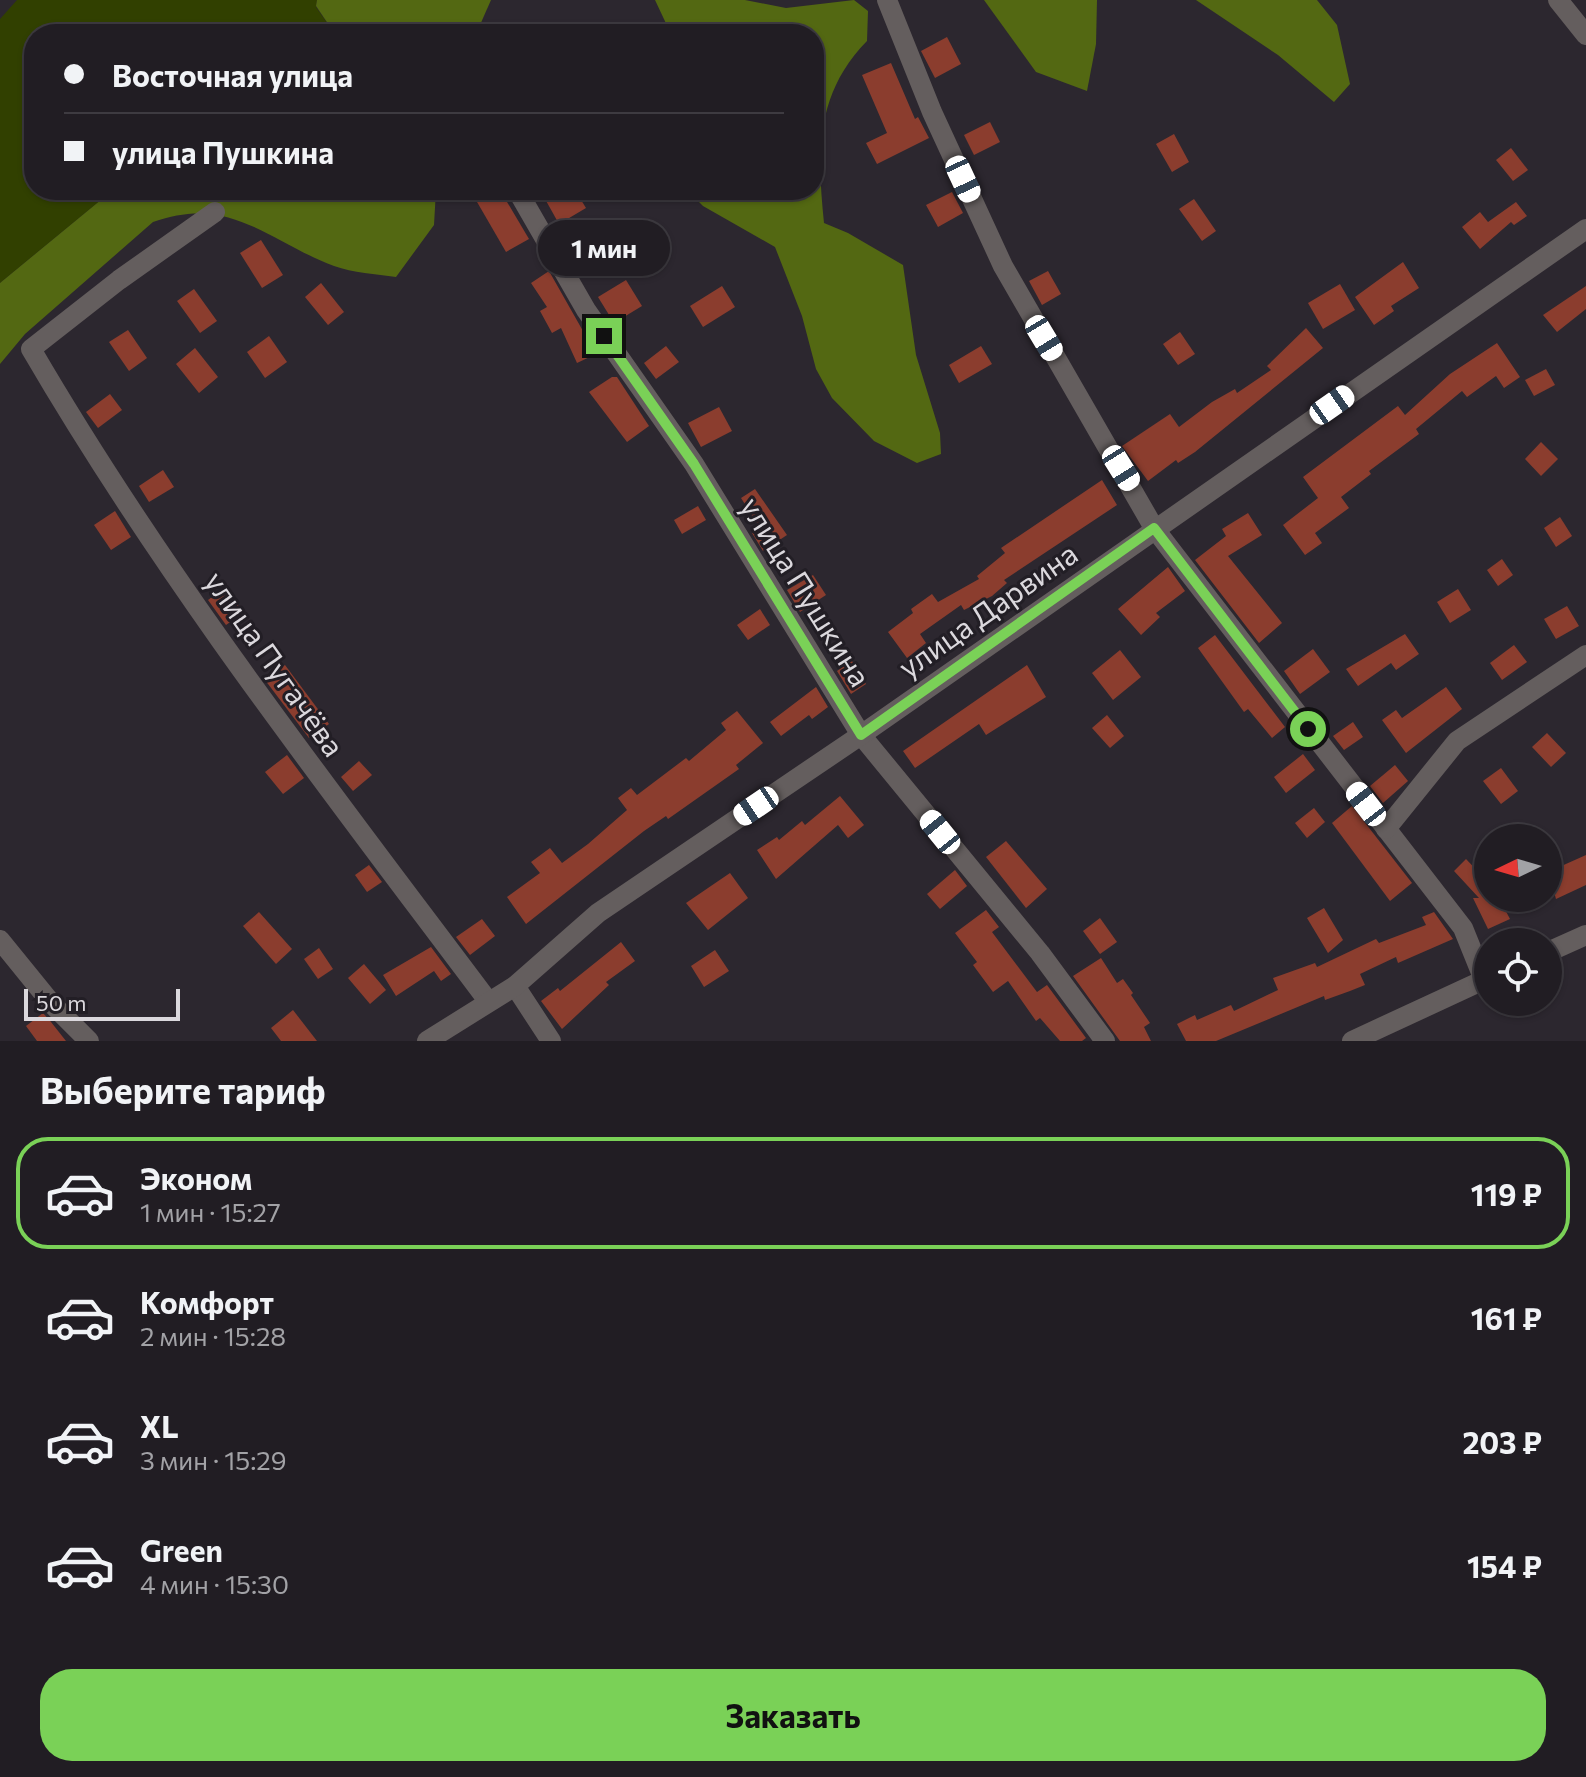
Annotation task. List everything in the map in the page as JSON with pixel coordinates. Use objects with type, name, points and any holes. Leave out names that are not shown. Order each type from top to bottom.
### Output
[{"type":"street","points":[[887,0],[932,112],[1003,266],[1154,528],[1463,928],[1474,952]]},
{"type":"street","points":[[1558,0],[1586,35]]},
{"type":"street","name":"улица Пушкина","points":[[523,200],[586,310],[694,464],[861,735],[1040,953],[1105,1041]]},
{"type":"street","name":"улица Пугачёва","points":[[215,212],[119,280],[31,349],[80,434],[258,695],[488,1001]]},
{"type":"street","name":"улица Дарвина","points":[[427,1041],[515,986],[598,913],[861,735],[1586,229]]},
{"type":"street","points":[[1386,829],[1457,741],[1586,655]]},
{"type":"street","points":[[1562,946],[1586,935]]},
{"type":"street","points":[[0,940],[89,1041]]},
{"type":"street","points":[[1352,1041],[1474,985]]},
{"type":"street","points":[[515,986],[551,1041]]},
{"type":"green space","points":[[17,0],[317,0],[316,7],[328,24],[24,24],[24,200],[101,200],[0,283],[0,19]]},
{"type":"green space","points":[[317,0],[491,0],[480,24],[328,24],[316,6]]},
{"type":"green space","points":[[655,0],[745,0],[786,8],[854,0],[868,11],[867,41],[837,82],[824,122],[824,24],[666,24]]},
{"type":"green space","points":[[984,0],[1097,0],[1096,44],[1087,91],[1036,72]]},
{"type":"green space","points":[[1196,0],[1317,0],[1337,25],[1350,84],[1334,102],[1278,55]]},
{"type":"green space","points":[[101,200],[435,200],[434,225],[396,277],[334,266],[227,217],[180,215],[153,222],[25,334],[0,364],[0,283]]},
{"type":"green space","points":[[697,200],[822,200],[824,223],[848,233],[903,265],[916,355],[940,433],[941,454],[917,463],[874,441],[832,398],[816,369],[802,316],[775,247]]},
{"type":"building","points":[[947,37],[961,64],[935,78],[921,51]]},
{"type":"building","points":[[891,63],[915,119],[918,117],[929,138],[877,164],[866,143],[887,133],[862,75]]},
{"type":"building","points":[[990,122],[1000,142],[974,155],[964,135]]},
{"type":"building","points":[[1174,134],[1189,162],[1172,172],[1156,144]]},
{"type":"building","points":[[1511,148],[1528,170],[1513,181],[1496,160]]},
{"type":"building","points":[[952,192],[963,213],[938,227],[926,205]]},
{"type":"building","points":[[1194,199],[1216,231],[1202,241],[1179,209]]},
{"type":"building","points":[[476,200],[506,200],[529,239],[506,252]]},
{"type":"building","points":[[546,200],[581,200],[586,208],[559,224]]},
{"type":"building","points":[[1516,202],[1527,216],[1514,225],[1511,222],[1480,249],[1462,227],[1480,212],[1488,222]]},
{"type":"building","points":[[261,240],[283,275],[262,288],[240,253]]},
{"type":"building","points":[[1403,262],[1419,288],[1391,306],[1394,311],[1374,325],[1355,297]]},
{"type":"building","points":[[549,271],[596,354],[577,363],[561,328],[552,333],[540,311],[547,307],[531,283]]},
{"type":"building","points":[[1048,271],[1061,294],[1042,305],[1029,281]]},
{"type":"building","points":[[626,280],[642,306],[614,323],[598,297]]},
{"type":"building","points":[[321,283],[344,312],[328,325],[305,297]]},
{"type":"building","points":[[1340,284],[1355,310],[1323,329],[1308,303]]},
{"type":"building","points":[[722,286],[735,307],[703,327],[690,306]]},
{"type":"building","points":[[1586,286],[1586,309],[1557,332],[1543,315]]},
{"type":"building","points":[[194,289],[217,321],[200,333],[177,301]]},
{"type":"building","points":[[1306,328],[1323,348],[1195,452],[1178,463],[1176,460],[1148,481],[1122,446],[1170,414],[1179,427],[1212,402],[1235,389],[1237,393],[1271,370],[1267,366]]},
{"type":"building","points":[[128,330],[147,358],[129,371],[109,342]]},
{"type":"building","points":[[1180,332],[1195,354],[1178,365],[1163,344]]},
{"type":"building","points":[[269,336],[287,362],[265,378],[247,352]]},
{"type":"building","points":[[1497,343],[1520,377],[1504,388],[1496,376],[1467,397],[1462,391],[1416,429],[1419,434],[1369,471],[1371,474],[1341,497],[1349,508],[1315,533],[1322,543],[1305,555],[1283,525],[1318,498],[1303,477],[1398,406],[1405,415],[1450,374]]},
{"type":"building","points":[[666,346],[679,362],[656,379],[644,363]]},
{"type":"building","points":[[981,346],[992,364],[959,383],[949,365]]},
{"type":"building","points":[[195,348],[218,377],[199,393],[176,364]]},
{"type":"building","points":[[1546,369],[1555,385],[1534,396],[1525,380]]},
{"type":"building","points":[[617,377],[649,426],[627,442],[589,392]]},
{"type":"building","points":[[110,394],[122,410],[98,428],[86,412]]},
{"type":"building","points":[[719,407],[732,431],[701,447],[688,423]]},
{"type":"building","points":[[1541,442],[1558,459],[1541,476],[1525,459]]},
{"type":"building","points":[[163,470],[174,487],[149,502],[139,486]]},
{"type":"building","points":[[1102,480],[1117,505],[1004,580],[1007,583],[992,596],[964,610],[961,605],[920,634],[926,643],[907,658],[888,632],[913,613],[911,609],[932,594],[938,602],[979,579],[977,576],[1005,553],[1001,548]]},
{"type":"building","points":[[755,489],[787,535],[763,551],[752,533],[760,528],[741,498]]},
{"type":"building","points":[[698,506],[706,520],[682,534],[674,520]]},
{"type":"building","points":[[115,511],[131,537],[111,550],[94,525]]},
{"type":"building","points":[[1248,513],[1262,535],[1228,556],[1282,623],[1259,643],[1195,560],[1226,536],[1222,529]]},
{"type":"building","points":[[1560,517],[1572,536],[1556,547],[1544,528]]},
{"type":"building","points":[[1502,559],[1513,575],[1498,586],[1487,570]]},
{"type":"building","points":[[1168,567],[1185,591],[1156,613],[1160,617],[1141,635],[1118,609]]},
{"type":"building","points":[[813,575],[826,595],[800,612],[787,590]]},
{"type":"building","points":[[226,587],[243,613],[226,625],[208,600]]},
{"type":"building","points":[[1458,589],[1471,610],[1450,623],[1437,602]]},
{"type":"building","points":[[1567,606],[1579,626],[1556,639],[1544,619]]},
{"type":"building","points":[[760,609],[770,625],[748,640],[737,625]]},
{"type":"building","points":[[1405,634],[1419,654],[1396,670],[1391,663],[1358,686],[1346,669]]},
{"type":"building","points":[[1215,635],[1285,727],[1272,738],[1248,709],[1244,712],[1198,648]]},
{"type":"building","points":[[1514,645],[1527,662],[1502,680],[1490,663]]},
{"type":"building","points":[[1313,649],[1330,672],[1300,694],[1284,671]]},
{"type":"building","points":[[1120,650],[1141,677],[1113,700],[1092,673]]},
{"type":"building","points":[[852,661],[866,684],[851,694],[837,671]]},
{"type":"building","points":[[285,665],[329,724],[309,738],[265,680]]},
{"type":"building","points":[[1027,665],[1046,697],[986,735],[979,724],[915,768],[903,751]]},
{"type":"building","points":[[816,687],[828,707],[812,719],[809,715],[781,736],[770,722]]},
{"type":"building","points":[[1446,687],[1462,709],[1406,753],[1382,720],[1396,710],[1402,718]]},
{"type":"building","points":[[737,711],[763,743],[736,765],[739,769],[668,819],[666,816],[644,831],[526,924],[507,897],[540,873],[531,862],[550,848],[562,863],[588,844],[627,810],[618,798],[631,788],[637,795],[686,758],[689,761],[726,730],[721,723]]},
{"type":"building","points":[[1107,715],[1124,736],[1110,748],[1092,728]]},
{"type":"building","points":[[1353,722],[1363,737],[1344,750],[1333,736]]},
{"type":"building","points":[[1547,733],[1566,753],[1551,767],[1532,747]]},
{"type":"building","points":[[1303,754],[1315,770],[1286,793],[1274,777]]},
{"type":"building","points":[[287,755],[304,778],[283,794],[265,772]]},
{"type":"building","points":[[359,761],[372,775],[353,791],[341,777]]},
{"type":"building","points":[[1395,765],[1408,781],[1383,803],[1370,786]]},
{"type":"building","points":[[1501,768],[1518,791],[1501,804],[1483,781]]},
{"type":"building","points":[[840,796],[864,825],[848,838],[838,825],[776,879],[757,850],[777,837],[779,840],[802,821],[805,825]]},
{"type":"building","points":[[1352,806],[1412,883],[1390,901],[1332,823]]},
{"type":"building","points":[[1314,808],[1325,822],[1307,838],[1295,823]]},
{"type":"building","points":[[1006,841],[1047,889],[1026,908],[986,857]]},
{"type":"building","points":[[1586,855],[1586,885],[1562,896],[1562,866]]},
{"type":"building","points":[[1466,859],[1474,867],[1474,893],[1454,871]]},
{"type":"building","points":[[369,865],[382,882],[367,892],[355,875]]},
{"type":"building","points":[[955,870],[967,886],[940,909],[927,894]]},
{"type":"building","points":[[730,873],[748,898],[708,930],[686,903]]},
{"type":"building","points":[[1324,908],[1343,940],[1328,953],[1307,918]]},
{"type":"building","points":[[986,910],[999,927],[992,932],[1037,992],[1047,985],[1086,1038],[1082,1041],[1060,1041],[1040,1018],[1036,1021],[1008,981],[993,992],[973,965],[977,962],[955,933]]},
{"type":"building","points":[[259,912],[292,949],[276,964],[243,926]]},
{"type":"building","points":[[1434,912],[1453,939],[1398,963],[1396,957],[1360,974],[1365,985],[1325,1000],[1324,996],[1216,1041],[1186,1041],[1177,1024],[1195,1015],[1197,1020],[1231,1005],[1234,1011],[1278,990],[1273,978],[1315,963],[1317,967],[1376,939],[1379,943],[1426,925],[1422,917]]},
{"type":"building","points":[[1480,912],[1506,912],[1510,919],[1488,928]]},
{"type":"building","points":[[1100,918],[1117,942],[1100,954],[1083,931]]},
{"type":"building","points":[[482,919],[495,936],[470,955],[456,937]]},
{"type":"building","points":[[621,942],[635,961],[606,982],[609,985],[562,1029],[541,1001],[558,988],[560,991]]},
{"type":"building","points":[[431,947],[451,974],[441,981],[434,971],[396,996],[383,975]]},
{"type":"building","points":[[319,948],[333,969],[318,979],[304,959]]},
{"type":"building","points":[[715,950],[729,971],[704,987],[691,966]]},
{"type":"building","points":[[1101,958],[1117,983],[1123,979],[1133,993],[1131,995],[1150,1023],[1144,1027],[1151,1041],[1120,1041],[1073,976]]},
{"type":"building","points":[[364,964],[386,990],[370,1004],[348,978]]},
{"type":"building","points":[[293,1010],[317,1041],[281,1041],[271,1028]]},
{"type":"building","points":[[43,1013],[66,1041],[37,1041],[26,1026]]},
{"type":"route","points":[[604,336],[694,464],[861,735],[1154,528],[1308,729]]}]
